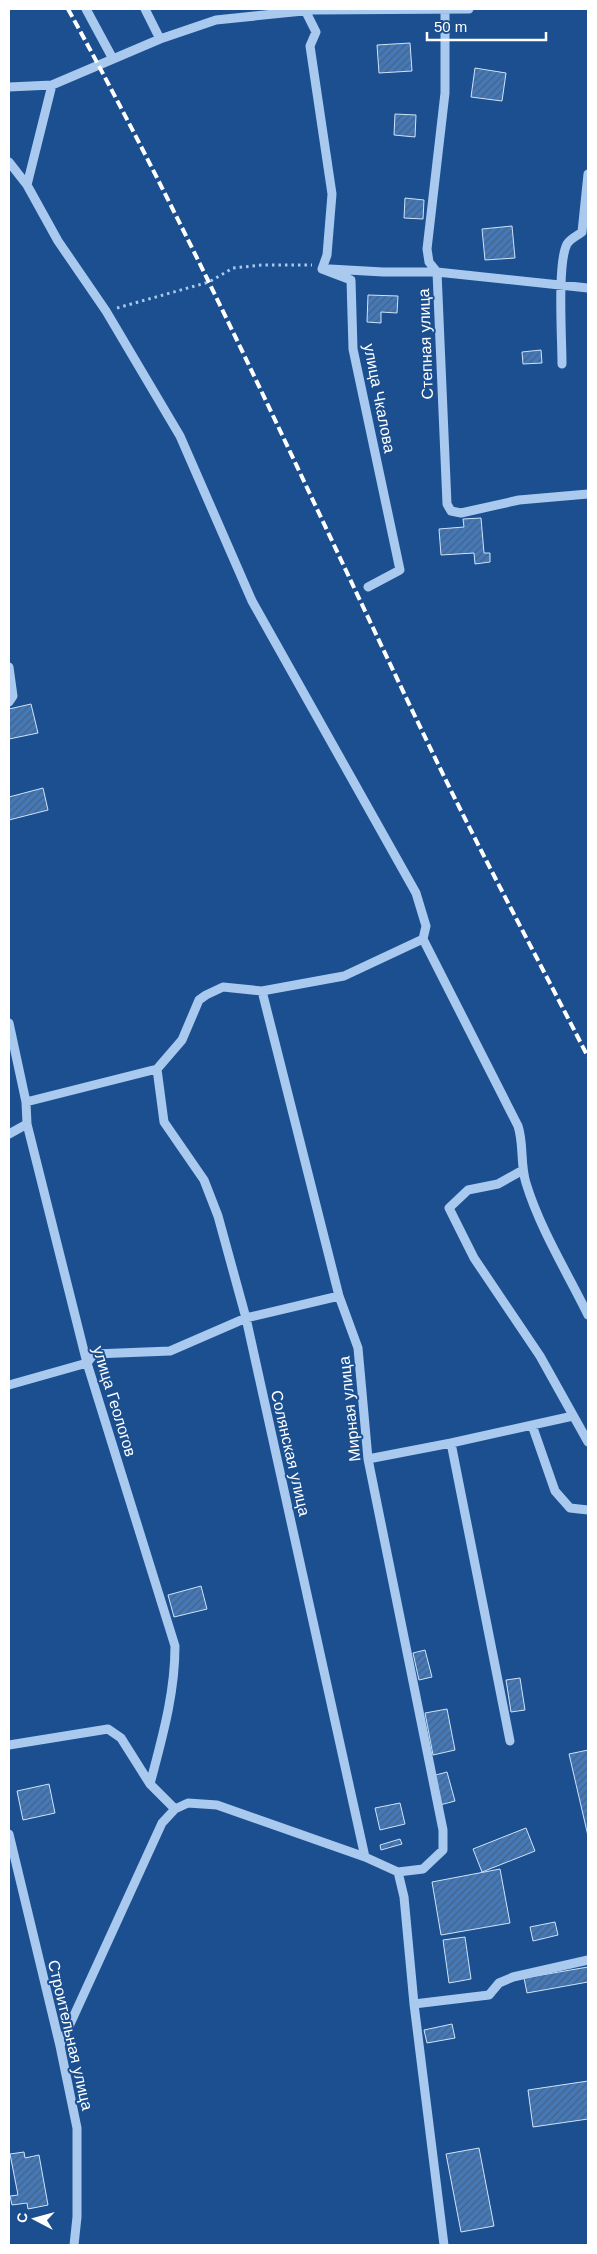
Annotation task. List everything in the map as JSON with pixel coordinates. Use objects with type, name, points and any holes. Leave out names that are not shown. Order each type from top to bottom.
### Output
[{"type":"street","points":[[86,9],[113,59]]},
{"type":"street","points":[[145,9],[160,39]]},
{"type":"street","points":[[9,87],[52,85],[160,39],[242,13],[310,10],[469,9]]},
{"type":"street","points":[[310,10],[316,32],[310,46],[332,194],[326,255],[322,269],[438,272],[588,288]]},
{"type":"street","name":"Степная улица","points":[[445,10],[445,93],[426,249],[429,262],[438,272],[447,504],[452,511],[461,512],[518,500],[588,494]]},
{"type":"street","points":[[27,185],[52,85]]},
{"type":"street","points":[[9,162],[27,185],[58,241],[106,311],[180,436],[252,601],[416,894],[426,926],[423,939],[518,1126],[522,1139],[523,1170],[541,1220],[588,1315]]},
{"type":"street","points":[[562,364],[563,254],[568,242],[582,232],[588,174]]},
{"type":"street","name":"улица Чкалова","points":[[322,269],[351,280],[353,349],[400,570],[368,587]]},
{"type":"street","points":[[9,667],[13,696],[9,702]]},
{"type":"street","points":[[26,1102],[157,1069],[182,1040],[195,1009],[206,995],[223,987],[262,992],[344,976],[423,939]]},
{"type":"street","name":"Мирная улица","points":[[262,992],[339,1296],[358,1348],[368,1459],[443,1830],[443,1850],[423,1869],[398,1872]]},
{"type":"street","name":"улица Геологов","points":[[9,1023],[26,1102],[27,1124],[87,1363],[175,1646],[174,1682],[150,1784]]},
{"type":"street","name":"Солянская улица","points":[[157,1069],[164,1122],[204,1180],[218,1216],[246,1318],[365,1857]]},
{"type":"street","points":[[9,1134],[27,1124]]},
{"type":"street","points":[[523,1170],[498,1184],[468,1190],[449,1208],[474,1258],[540,1356],[588,1442]]},
{"type":"street","points":[[9,1385],[87,1363],[94,1354],[170,1351],[246,1318],[339,1296]]},
{"type":"street","points":[[368,1459],[573,1416]]},
{"type":"street","points":[[532,1425],[555,1491],[570,1508],[588,1510]]},
{"type":"street","points":[[451,1443],[510,1741]]},
{"type":"street","points":[[9,1745],[108,1729],[121,1738],[150,1784],[175,1809]]},
{"type":"street","points":[[60,2046],[162,1823],[175,1809],[188,1803],[217,1805],[365,1857],[398,1872],[404,1897],[414,2004],[444,2245]]},
{"type":"street","name":"Строительная улица","points":[[9,1834],[60,2046],[77,2128],[77,2216],[74,2245]]},
{"type":"street","points":[[414,2004],[489,1995],[499,1983],[513,1977],[588,1960]]},
{"type":"path","points":[[106,311],[209,282],[232,268],[309,263],[322,269]]},
{"type":"building","points":[[410,43],[412,71],[379,73],[377,45]]},
{"type":"building","points":[[475,68],[506,73],[502,101],[471,97]]},
{"type":"building","points":[[395,114],[416,115],[415,137],[394,135]]},
{"type":"building","points":[[405,198],[424,200],[423,219],[404,218]]},
{"type":"building","points":[[512,226],[515,258],[485,260],[482,229]]},
{"type":"building","points":[[368,295],[398,296],[397,313],[381,312],[381,323],[367,322]]},
{"type":"building","points":[[541,350],[542,363],[523,364],[522,352]]},
{"type":"building","points":[[481,518],[484,553],[490,553],[490,562],[475,564],[474,553],[441,555],[439,529],[464,527],[463,519]]},
{"type":"building","points":[[31,704],[38,733],[9,739],[9,709]]},
{"type":"building","points":[[43,788],[48,810],[9,820],[9,797]]},
{"type":"building","points":[[201,1586],[207,1609],[174,1617],[168,1595]]},
{"type":"building","points":[[425,1650],[432,1677],[419,1680],[413,1653]]},
{"type":"building","points":[[520,1678],[525,1710],[511,1712],[506,1680]]},
{"type":"building","points":[[447,1709],[455,1750],[433,1755],[425,1713]]},
{"type":"building","points":[[588,1750],[588,1836],[569,1754]]},
{"type":"building","points":[[447,1772],[455,1801],[440,1805],[432,1776]]},
{"type":"building","points":[[49,1784],[55,1813],[23,1820],[17,1791]]},
{"type":"building","points":[[400,1803],[405,1824],[380,1830],[375,1808]]},
{"type":"building","points":[[526,1828],[535,1851],[482,1872],[473,1849]]},
{"type":"building","points":[[400,1839],[402,1844],[381,1850],[380,1845]]},
{"type":"building","points":[[500,1869],[510,1923],[441,1935],[432,1882]]},
{"type":"building","points":[[555,1922],[558,1935],[533,1941],[530,1927]]},
{"type":"building","points":[[465,1937],[471,1979],[449,1983],[443,1940]]},
{"type":"building","points":[[588,1967],[588,1982],[527,1993],[524,1978]]},
{"type":"building","points":[[452,2024],[455,2038],[427,2043],[424,2030]]},
{"type":"building","points":[[588,2081],[588,2119],[533,2127],[528,2090]]},
{"type":"building","points":[[479,2148],[494,2226],[461,2232],[446,2154]]},
{"type":"building","points":[[24,2152],[25,2158],[39,2155],[48,2205],[28,2209],[27,2203],[12,2205],[10,2196],[18,2195],[10,2154]]},
{"type":"railway","points":[[68,9],[166,195],[438,764],[588,1057]]}]
